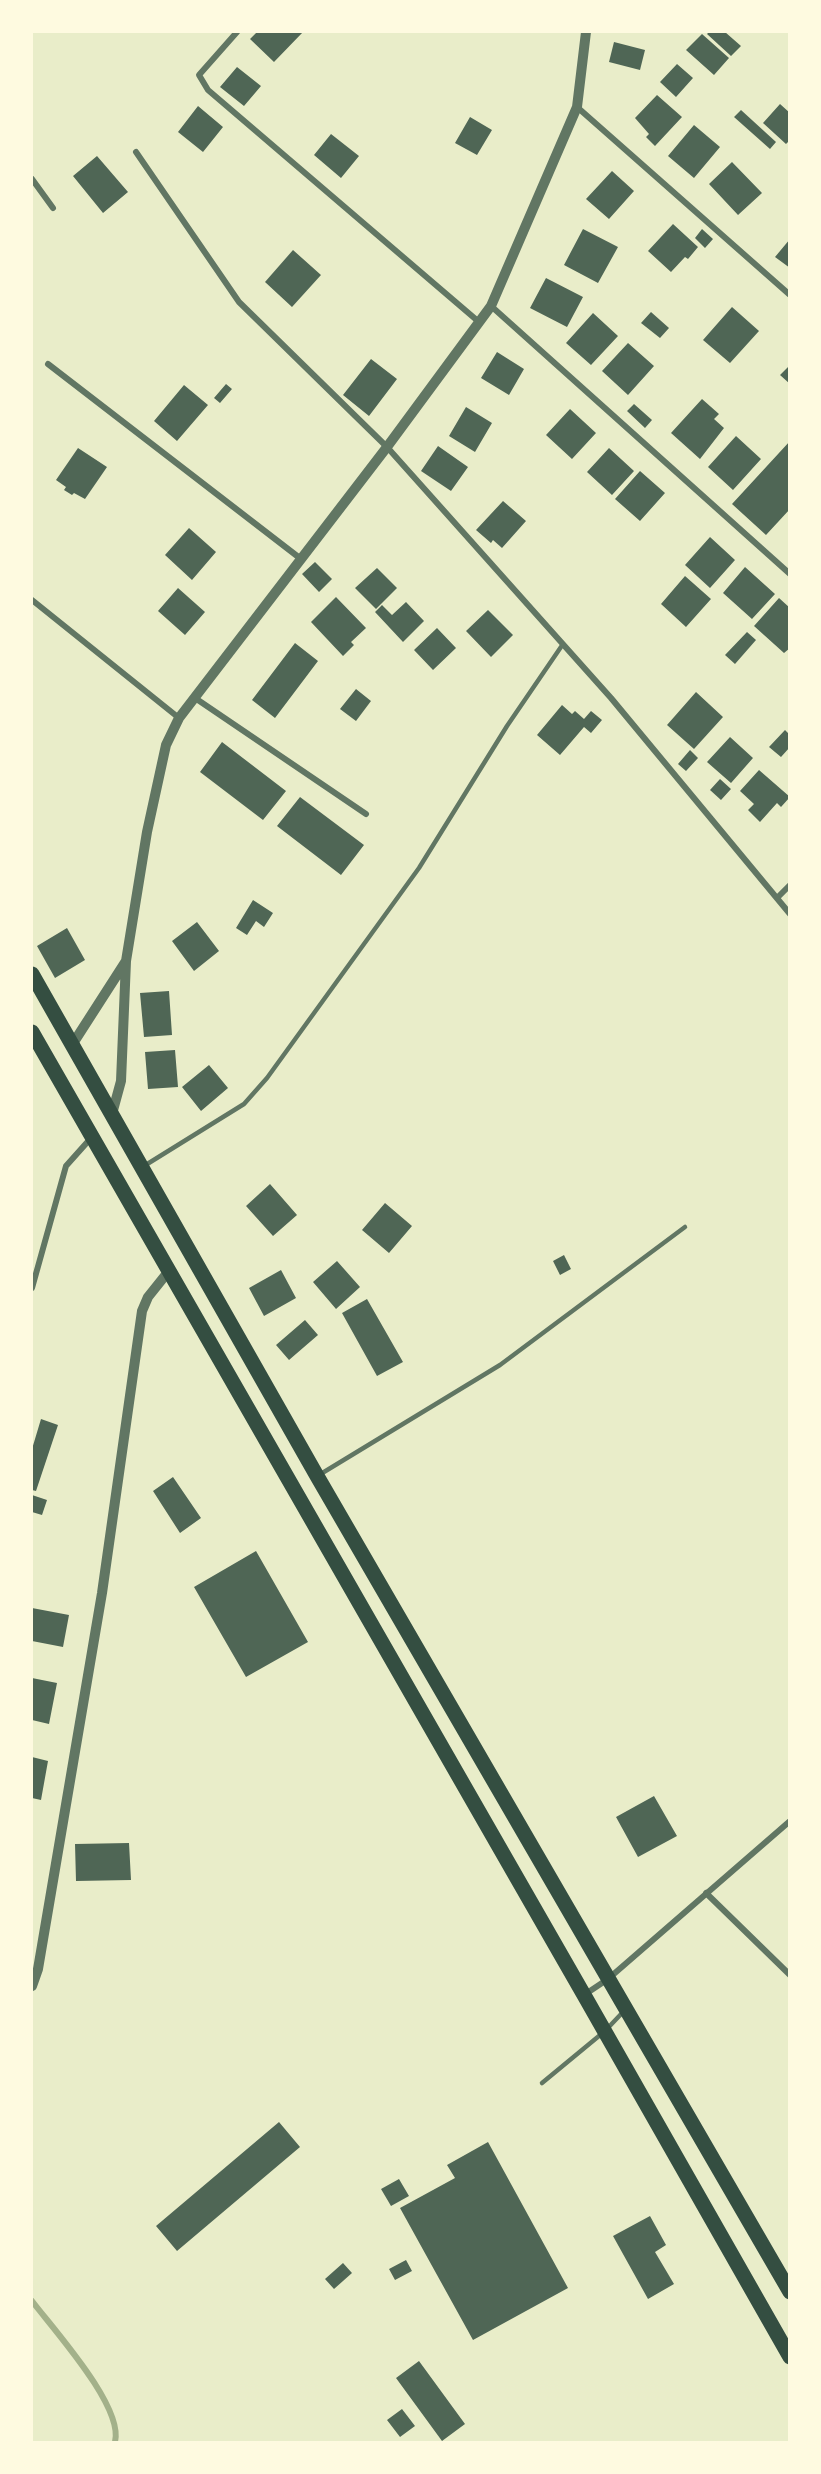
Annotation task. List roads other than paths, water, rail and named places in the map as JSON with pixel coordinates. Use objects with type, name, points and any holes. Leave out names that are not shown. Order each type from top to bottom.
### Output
[{"type":"main road","points":[[32,974],[317,1476],[789,2292]]},
{"type":"main road","points":[[32,1032],[605,2031],[789,2357]]},
{"type":"street","points":[[237,32],[199,75],[208,90],[479,322]]},
{"type":"street","points":[[112,1114],[121,1081],[126,961],[147,832],[166,745],[179,718],[387,447],[491,306],[577,107],[586,32]]},
{"type":"street","points":[[577,107],[789,295]]},
{"type":"street","points":[[136,152],[239,302],[387,447],[563,644],[778,897],[789,914]]},
{"type":"street","points":[[32,179],[53,208]]},
{"type":"street","points":[[491,306],[789,574]]},
{"type":"street","points":[[48,364],[301,559]]},
{"type":"street","points":[[32,600],[179,718]]},
{"type":"street","points":[[195,698],[366,814]]},
{"type":"street","points":[[778,897],[789,885]]},
{"type":"street","points":[[72,1045],[126,961]]},
{"type":"street","points":[[32,1288],[66,1166],[91,1138]]},
{"type":"street","points":[[32,1986],[40,1958],[102,1593],[142,1311],[148,1298],[168,1272]]},
{"type":"street","points":[[584,1995],[608,1979],[789,1821]]},
{"type":"street","points":[[706,1893],[789,1975]]},
{"type":"lane","points":[[141,1167],[244,1104],[267,1078],[419,868],[507,726],[563,644]]},
{"type":"lane","points":[[317,1476],[500,1365],[685,1227]]},
{"type":"lane","points":[[542,2084],[605,2031],[626,2009]]},
{"type":"waterway","points":[[32,2301],[85,2369],[98,2390],[109,2409],[115,2427],[115,2442]]}]
